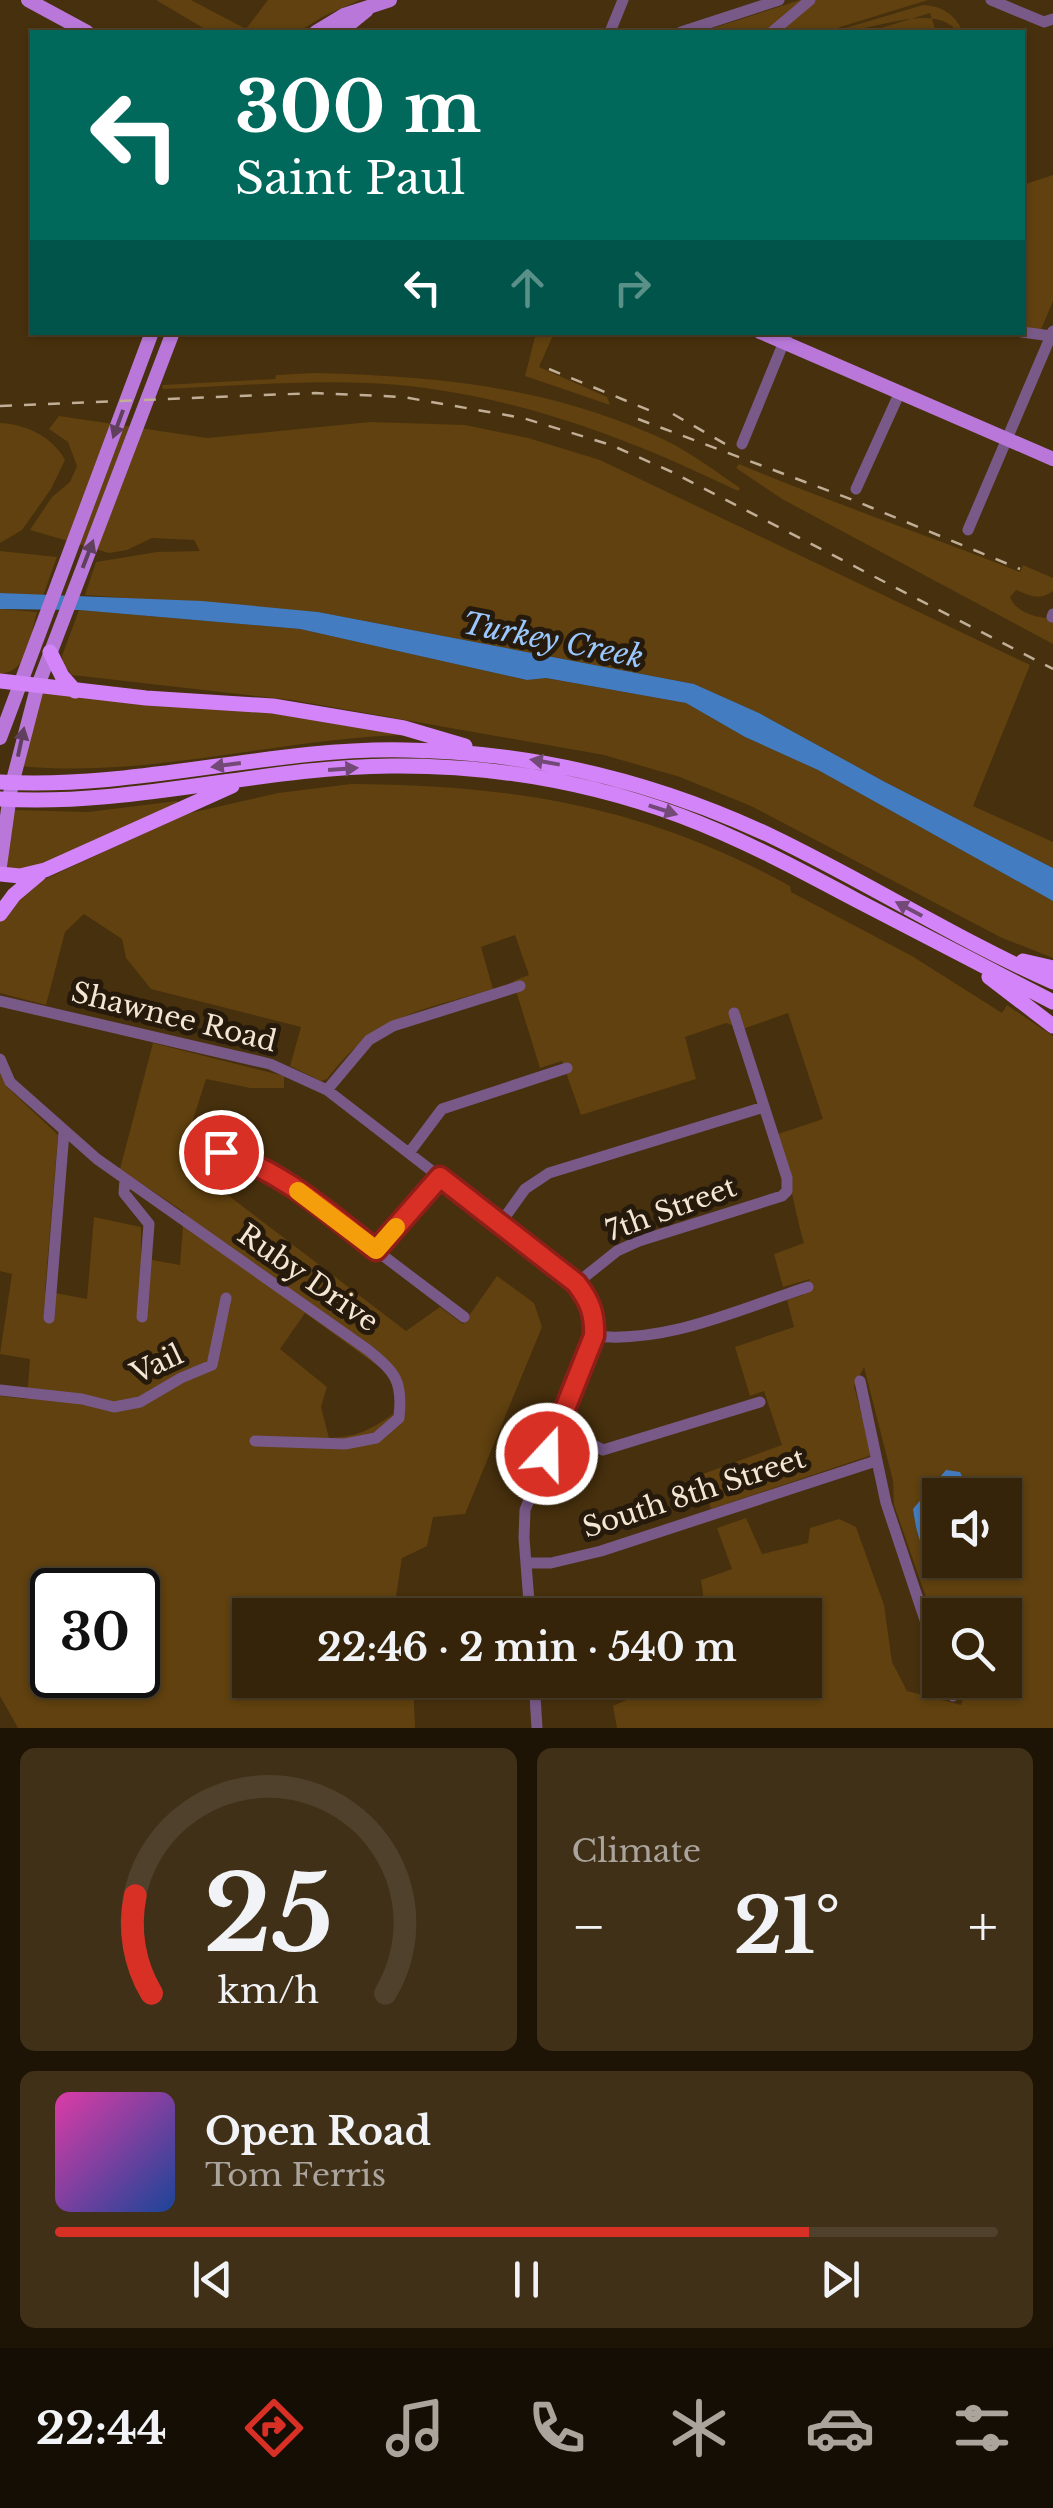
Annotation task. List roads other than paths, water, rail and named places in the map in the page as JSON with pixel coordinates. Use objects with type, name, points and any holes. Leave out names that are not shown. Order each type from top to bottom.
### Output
[{"type":"highway","points":[[47,646],[62,676],[76,691]]},
{"type":"highway","points":[[0,681],[37,688],[273,706],[404,728],[498,755]]},
{"type":"highway","points":[[0,799],[338,752],[404,750],[546,762],[639,784],[730,818],[1053,982]]},
{"type":"highway","points":[[0,782],[115,797],[346,768],[434,766],[519,774],[598,791],[720,831],[1053,1002]]},
{"type":"highway","points":[[0,874],[20,876],[44,870],[246,779]]},
{"type":"highway","points":[[0,914],[14,895],[44,870]]},
{"type":"highway","points":[[959,954],[1053,1026]]},
{"type":"highway","points":[[995,954],[1053,968]]},
{"type":"main road","points":[[28,0],[83,30]]},
{"type":"main road","points":[[319,30],[344,14],[390,0]]},
{"type":"main road","points":[[342,30],[368,9]]},
{"type":"main road","points":[[0,866],[11,788],[47,646],[151,335]]},
{"type":"main road","points":[[0,738],[19,683],[47,646],[172,335]]},
{"type":"main road","points":[[786,337],[1053,459]]},
{"type":"street","points":[[611,30],[623,0]]},
{"type":"street","points":[[687,30],[780,0]]},
{"type":"street","points":[[774,30],[810,0]]},
{"type":"street","points":[[991,0],[1044,22],[1053,19]]},
{"type":"street","points":[[968,530],[1052,334],[1025,332]]},
{"type":"street","points":[[742,444],[786,337]]},
{"type":"street","points":[[856,489],[900,392]]},
{"type":"street","points":[[326,1090],[369,1040],[393,1026],[520,986]]},
{"type":"street","name":"Shawnee Road","points":[[0,1001],[270,1064],[326,1090],[576,1283]]},
{"type":"street","points":[[500,1224],[526,1190],[549,1173],[764,1107],[734,1013]]},
{"type":"street","name":"Ruby Drive","points":[[0,1059],[10,1082],[64,1132],[124,1180],[368,1350],[392,1369],[402,1391],[399,1418],[376,1438],[345,1444],[255,1441]]},
{"type":"street","points":[[410,1153],[442,1109],[567,1068]]},
{"type":"street","name":"7th Street","points":[[576,1283],[617,1251],[782,1196],[787,1178],[764,1107]]},
{"type":"street","points":[[49,1318],[64,1132]]},
{"type":"street","points":[[190,1142],[252,1161],[274,1173],[464,1317]]},
{"type":"street","points":[[376,1250],[440,1177]]},
{"type":"street","points":[[124,1180],[124,1193],[149,1224],[142,1318]]},
{"type":"street","points":[[529,1598],[525,1510],[594,1336],[594,1316],[588,1298],[576,1283]]},
{"type":"street","points":[[594,1336],[638,1339],[664,1334],[808,1287]]},
{"type":"street","name":"Vail","points":[[0,1390],[114,1406],[140,1402],[181,1378],[212,1366],[226,1298]]},
{"type":"street","points":[[860,1381],[886,1502],[922,1611]]},
{"type":"street","points":[[558,1427],[602,1450],[760,1402]]},
{"type":"street","name":"South 8th Street","points":[[526,1563],[551,1563],[601,1551],[876,1460]]},
{"type":"street","points":[[536,1698],[538,1728]]},
{"type":"water","points":[[0,593],[202,601],[318,612],[694,684],[759,713],[1053,868],[1053,901],[818,770],[745,737],[686,703],[546,678],[527,680],[300,629],[79,610],[0,609]]},
{"type":"water","points":[[946,1470],[960,1472],[963,1478],[939,1478]]},
{"type":"water","points":[[922,1498],[922,1546],[919,1537],[913,1509]]},
{"type":"railway","points":[[549,369],[651,411]]},
{"type":"railway","points":[[0,406],[315,393],[403,397],[523,418],[611,445],[672,472],[1053,669]]},
{"type":"railway","points":[[673,414],[727,445]]},
{"type":"railway","points":[[638,419],[853,500],[1020,569]]},
{"type":"water label","name":"Turkey Creek","points":[[553,640]]}]
